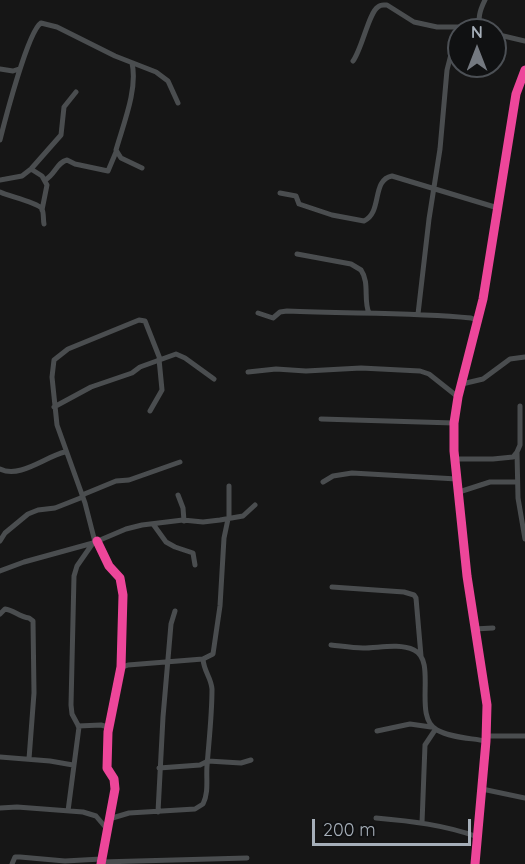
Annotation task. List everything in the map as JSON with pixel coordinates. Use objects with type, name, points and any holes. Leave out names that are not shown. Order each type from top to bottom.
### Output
[{"type":"street","points":[[478,18],[485,0]]},
{"type":"street","points":[[352,61],[361,48],[372,14],[382,5],[387,5],[414,22],[447,27]]},
{"type":"street","points":[[0,140],[19,69],[33,32],[41,23],[57,27],[165,78],[178,103]]},
{"type":"street","points":[[507,37],[525,41]]},
{"type":"street","points":[[45,180],[52,176],[61,162],[67,160],[108,171],[116,150],[134,74],[132,63]]},
{"type":"street","points":[[134,74],[145,67]]},
{"type":"street","points":[[0,69],[13,71],[19,69]]},
{"type":"street","points":[[475,864],[486,738],[486,688],[474,628],[455,459],[454,423],[458,397],[479,321],[516,94],[525,70]]},
{"type":"street","points":[[418,314],[447,78]]},
{"type":"street","points":[[0,180],[22,176],[61,135],[64,107],[76,92]]},
{"type":"street","points":[[116,150],[121,158],[142,168]]},
{"type":"street","points":[[31,169],[45,180],[47,189],[42,210],[44,224]]},
{"type":"street","points":[[280,194],[296,196],[299,204],[313,209],[364,221],[370,218],[373,212],[381,183],[386,178],[397,176],[434,190],[498,208]]},
{"type":"street","points":[[0,192],[38,205],[42,210]]},
{"type":"street","points":[[297,254],[351,264],[361,270],[366,281],[369,314]]},
{"type":"street","points":[[258,313],[273,318],[280,312],[287,311],[418,314],[471,318],[479,321]]},
{"type":"street","points":[[101,862],[115,781],[107,768],[108,727],[120,668],[124,601],[122,582],[109,566],[95,542],[82,496],[65,452],[54,407],[52,366],[58,355],[68,349],[142,320],[145,321],[159,359],[162,390],[150,411]]},
{"type":"street","points":[[54,407],[91,387],[132,374],[140,367],[176,354],[214,379]]},
{"type":"street","points":[[462,384],[487,377],[510,359],[525,357]]},
{"type":"street","points":[[248,372],[276,369],[306,371],[361,368],[420,371],[429,374],[458,397]]},
{"type":"street","points":[[519,406],[517,482],[525,539]]},
{"type":"street","points":[[321,419],[454,423]]},
{"type":"street","points":[[0,469],[6,472],[19,471],[65,452]]},
{"type":"street","points":[[455,459],[506,459],[513,457],[517,452]]},
{"type":"street","points":[[0,542],[5,533],[28,514],[55,508],[116,481],[129,480],[180,462]]},
{"type":"street","points":[[323,482],[341,474],[352,473],[457,479]]},
{"type":"street","points":[[459,492],[490,482],[517,482]]},
{"type":"street","points":[[120,668],[128,665],[210,657],[214,651],[220,606],[225,529],[228,519],[229,486]]},
{"type":"street","points":[[178,495],[183,508],[184,521]]},
{"type":"street","points":[[0,571],[95,542],[126,529],[153,524],[228,519],[243,516],[255,505]]},
{"type":"street","points":[[153,524],[166,542],[193,553],[195,565]]},
{"type":"street","points":[[68,811],[78,726],[72,714],[71,705],[74,576],[77,566],[95,542]]},
{"type":"street","points":[[332,587],[404,592],[414,595],[421,656],[424,664],[427,717],[434,729]]},
{"type":"street","points":[[0,614],[8,609],[33,621],[34,685],[29,759]]},
{"type":"street","points":[[158,812],[159,768],[171,624],[175,611]]},
{"type":"street","points":[[474,628],[493,627]]},
{"type":"street","points":[[331,645],[362,648],[404,647],[417,651],[421,656]]},
{"type":"street","points":[[110,819],[129,813],[195,809],[203,804],[207,789],[213,689],[212,682],[205,673],[204,658]]},
{"type":"street","points":[[377,731],[410,724],[448,734],[486,738],[525,736]]},
{"type":"street","points":[[78,726],[108,727]]},
{"type":"street","points":[[422,823],[424,755],[427,741],[434,729]]},
{"type":"street","points":[[0,757],[74,765]]},
{"type":"street","points":[[159,768],[200,765],[208,761],[241,763],[251,760]]},
{"type":"street","points":[[482,789],[525,798]]},
{"type":"street","points":[[0,808],[17,807],[83,812],[96,816],[107,829]]},
{"type":"street","points":[[376,818],[422,823],[478,837]]},
{"type":"street","points":[[12,864],[15,857],[20,856],[65,863],[247,858]]},
{"type":"cycle path","points":[[475,864],[487,705],[467,576],[454,451],[454,423],[458,397],[483,299],[516,94],[525,70]]},
{"type":"cycle path","points":[[97,541],[109,566],[120,578],[123,595],[121,667],[108,732],[107,768],[114,779],[115,789],[101,864]]}]
